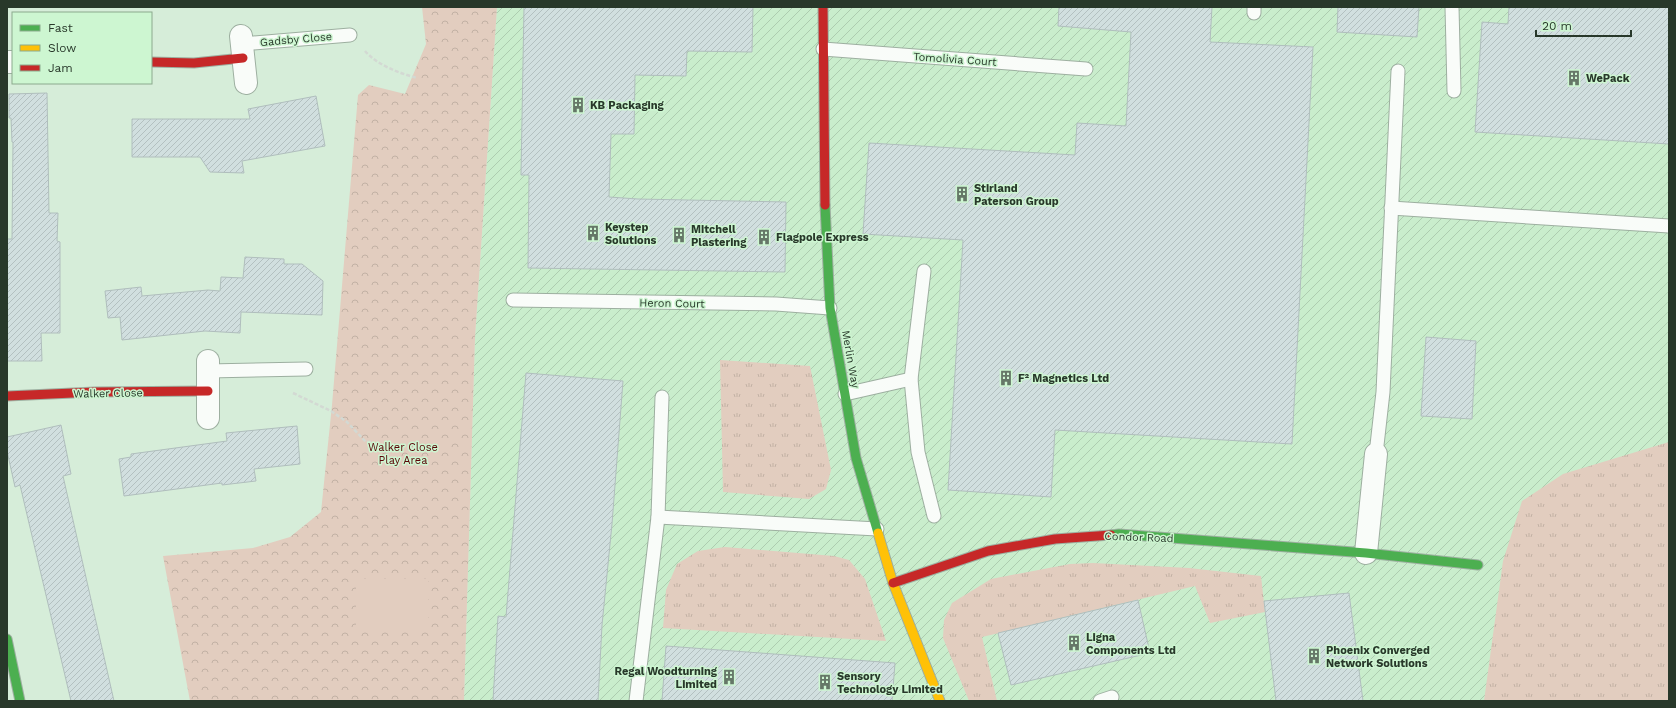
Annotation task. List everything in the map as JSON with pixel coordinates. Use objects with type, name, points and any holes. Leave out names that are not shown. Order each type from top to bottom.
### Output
[{"type":"street","name":"Merlin Way","points":[[823,7],[824,175],[830,308],[856,458],[892,583],[940,701]]},
{"type":"street","name":"Gadsby Close","points":[[152,62],[194,63],[242,46]]},
{"type":"street","points":[[242,46],[246,83]]},
{"type":"street","points":[[208,374],[208,418]]},
{"type":"street","name":"Walker Close","points":[[7,396],[95,392],[208,374]]},
{"type":"street","points":[[1366,553],[1376,454]]},
{"type":"street","name":"Condor Road","points":[[892,583],[988,551],[1055,539],[1119,534],[1366,553],[1478,565]]},
{"type":"street","points":[[7,639],[14,688]]},
{"type":"lane","points":[[1452,7],[1454,91]]},
{"type":"lane","name":"Gadsby Close","points":[[242,46],[350,35]]},
{"type":"lane","name":"Tomolivia Court","points":[[823,48],[1086,69]]},
{"type":"lane","points":[[1376,454],[1383,392],[1398,71]]},
{"type":"lane","points":[[1391,208],[1669,226]]},
{"type":"lane","points":[[924,271],[911,379],[918,452],[934,516]]},
{"type":"lane","name":"Heron Court","points":[[514,300],[776,304],[830,308]]},
{"type":"lane","points":[[208,374],[306,369]]},
{"type":"lane","points":[[845,394],[911,379]]},
{"type":"lane","points":[[636,701],[658,517],[662,397]]},
{"type":"lane","points":[[658,517],[877,529]]},
{"type":"path","points":[[350,35],[369,56],[400,74],[417,78]]},
{"type":"path","points":[[286,390],[331,411],[347,422],[366,442],[373,442]]},
{"type":"shaded area","points":[[497,7],[1669,7],[1669,701],[464,701],[475,338]]},
{"type":"green space","name":"Walker Close Play Area","points":[[422,7],[497,7],[475,338],[464,701],[190,701],[163,556],[253,548],[290,537],[321,512],[332,405],[358,95],[369,85],[405,94],[426,44]]},
{"type":"green space","points":[[720,360],[810,366],[831,470],[826,489],[809,499],[723,492]]},
{"type":"green space","points":[[1669,442],[1669,701],[1484,701],[1503,561],[1522,501],[1563,474]]},
{"type":"green space","points":[[725,547],[834,556],[849,560],[865,579],[886,641],[663,628],[666,590],[677,564],[698,551]]},
{"type":"green space","points":[[1093,563],[1189,568],[1261,576],[1265,612],[1210,623],[1195,586],[982,637],[997,701],[969,701],[943,638],[944,620],[952,603],[991,579],[1070,564]]},
{"type":"green space","points":[[356,579],[428,579],[428,627],[356,627]]},
{"type":"building","points":[[524,7],[753,7],[752,52],[687,51],[686,76],[635,75],[634,134],[611,134],[609,197],[786,202],[785,272],[528,268],[529,175],[521,175]]},
{"type":"building","points":[[1059,7],[1212,7],[1210,42],[1313,47],[1292,444],[1055,430],[1051,497],[948,490],[963,240],[863,234],[869,143],[1075,155],[1077,123],[1126,126],[1131,32],[1058,26]]},
{"type":"building","points":[[1338,7],[1419,7],[1417,37],[1337,32]]},
{"type":"building","name":"WePack","points":[[1509,7],[1669,7],[1669,144],[1475,132],[1482,22],[1508,24]]},
{"type":"building","points":[[47,93],[49,213],[58,213],[57,241],[60,242],[60,333],[41,333],[42,361],[7,361],[7,239],[12,239],[13,142],[11,118],[9,118],[9,94]]},
{"type":"building","points":[[316,96],[325,146],[242,161],[244,173],[210,172],[200,157],[132,157],[132,119],[250,119],[248,109]]},
{"type":"building","points":[[245,257],[284,259],[284,264],[302,264],[323,281],[322,315],[241,312],[240,333],[205,331],[122,340],[120,317],[108,318],[105,291],[141,287],[142,296],[208,290],[220,291],[221,277],[243,278]]},
{"type":"building","points":[[1426,337],[1476,341],[1472,419],[1421,416]]},
{"type":"building","points":[[526,373],[623,381],[612,524],[602,625],[598,701],[493,701],[498,616],[506,617]]},
{"type":"building","points":[[61,425],[71,474],[63,476],[114,701],[71,701],[20,485],[15,487],[7,451],[7,437]]},
{"type":"building","points":[[297,426],[300,464],[254,469],[256,481],[222,485],[222,483],[124,496],[119,459],[131,457],[131,454],[227,441],[226,433]]},
{"type":"building","name":"Phoenix Converged Network Solutions","points":[[1349,593],[1363,701],[1276,701],[1264,601]]},
{"type":"building","name":"Ligna Components Ltd","points":[[1138,600],[1150,653],[1011,685],[998,633]]},
{"type":"building","points":[[666,646],[895,663],[892,701],[662,701]]},
{"type":"traffic: fast","points":[[825,205],[830,308],[856,458],[878,533]]},
{"type":"traffic: fast","points":[[1111,535],[1119,534],[1366,553],[1478,565]]},
{"type":"traffic: fast","points":[[7,639],[20,701]]},
{"type":"traffic: slow","points":[[878,533],[893,583],[940,701]]},
{"type":"traffic: jam","points":[[823,7],[825,205]]},
{"type":"traffic: jam","points":[[152,62],[194,63],[243,58]]},
{"type":"traffic: jam","points":[[7,396],[95,392],[208,391]]},
{"type":"traffic: jam","points":[[893,583],[988,551],[1055,539],[1111,535]]},
{"type":"place","name":"WePack","points":[[1574,78]]},
{"type":"place","name":"KB Packaging","points":[[578,105]]},
{"type":"place","name":"Stirland Paterson Group","points":[[962,194]]},
{"type":"place","name":"Keystep Solutions","points":[[593,233]]},
{"type":"place","name":"Mitchell Plastering","points":[[679,235]]},
{"type":"place","name":"Flagpole Express","points":[[764,237]]},
{"type":"place","name":"F² Magnetics Ltd","points":[[1006,378]]},
{"type":"place","name":"Ligna Components Ltd","points":[[1074,643]]},
{"type":"place","name":"Phoenix Converged Network Solutions","points":[[1314,656]]},
{"type":"place","name":"Regal Woodturning Limited","points":[[729,677]]},
{"type":"place","name":"Sensory Technology Limited","points":[[825,682]]}]
